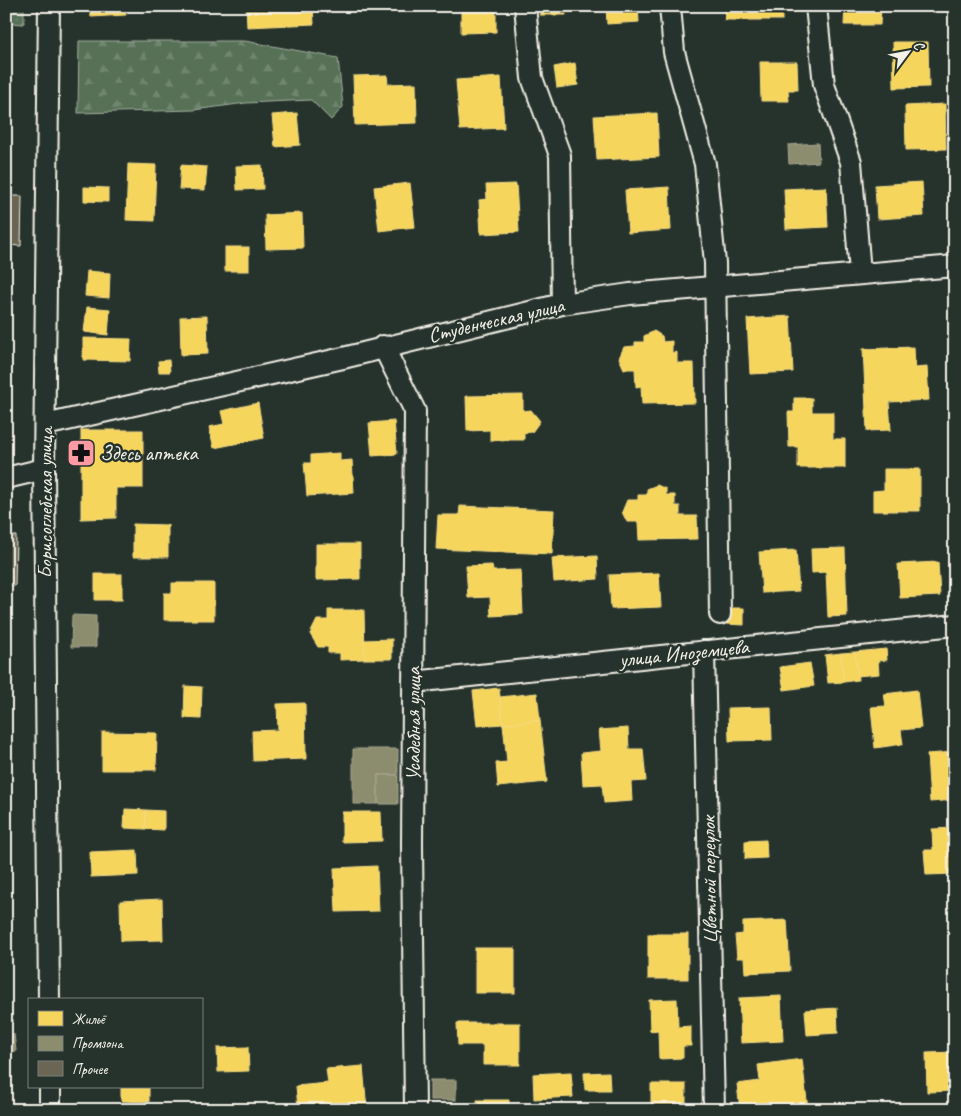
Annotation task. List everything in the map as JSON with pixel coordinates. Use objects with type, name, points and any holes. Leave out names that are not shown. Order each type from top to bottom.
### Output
[{"type":"street","name":"Борисоглебская улица","points":[[49,6],[44,469],[49,998]]},
{"type":"street","points":[[526,6],[532,78],[560,155],[562,304]]},
{"type":"street","points":[[670,6],[674,52],[705,164],[717,286],[720,614]]},
{"type":"street","points":[[816,6],[824,85],[851,162],[860,273]]},
{"type":"street","name":"Студенческая улица","points":[[45,425],[333,360],[383,346],[562,304],[630,294],[955,266]]},
{"type":"street","name":"Усадебная улица","points":[[383,346],[415,411],[413,682],[415,1110]]},
{"type":"street","points":[[6,478],[44,469]]},
{"type":"street","name":"улица Иноземцева","points":[[413,682],[955,625]]},
{"type":"street","name":"Цветной переулок","points":[[704,651],[714,1110]]},
{"type":"street","points":[[50,1088],[50,1110]]},
{"type":"green space","points":[[6,6],[24,6],[24,24],[6,23]]},
{"type":"green space","points":[[79,41],[245,41],[338,58],[343,107],[331,120],[311,100],[246,103],[194,110],[78,113]]},
{"type":"building: Жильё","points":[[90,6],[132,6],[125,7],[126,15],[91,17]]},
{"type":"building: Жильё","points":[[246,6],[313,6],[314,24],[247,27]]},
{"type":"building: Жильё","points":[[461,6],[496,6],[496,32],[461,33]]},
{"type":"building: Жильё","points":[[540,6],[565,6],[566,15],[540,15]]},
{"type":"building: Жильё","points":[[606,6],[638,6],[639,22],[607,24]]},
{"type":"building: Жильё","points":[[725,6],[782,6],[782,20],[725,20]]},
{"type":"building: Жильё","points":[[845,6],[881,6],[880,25],[844,25]]},
{"type":"building: Жильё","points":[[893,42],[928,42],[929,87],[894,88]]},
{"type":"building: Жильё","points":[[760,62],[797,62],[798,90],[788,90],[789,101],[761,101]]},
{"type":"building: Жильё","points":[[575,63],[578,85],[557,88],[554,67]]},
{"type":"building: Жильё","points":[[387,75],[388,84],[416,83],[417,123],[355,125],[353,76]]},
{"type":"building: Жильё","points":[[501,77],[504,128],[460,130],[456,80]]},
{"type":"building: Жильё","points":[[945,104],[946,149],[906,150],[905,106]]},
{"type":"building: Жильё","points":[[297,113],[300,145],[275,147],[272,115]]},
{"type":"building: Жильё","points":[[657,113],[659,157],[597,160],[594,116]]},
{"type":"building: Жильё","points":[[128,164],[156,165],[154,221],[126,220]]},
{"type":"building: Жильё","points":[[181,165],[207,167],[205,190],[179,189]]},
{"type":"building: Жильё","points":[[262,165],[263,189],[237,190],[236,166]]},
{"type":"building: Жильё","points":[[922,182],[924,216],[877,219],[875,185]]},
{"type":"building: Жильё","points":[[410,183],[415,227],[379,231],[374,187]]},
{"type":"building: Жильё","points":[[516,184],[519,232],[481,234],[479,200],[487,199],[486,185]]},
{"type":"building: Жильё","points":[[84,187],[108,188],[108,202],[84,201]]},
{"type":"building: Жильё","points":[[669,187],[671,230],[628,233],[625,190]]},
{"type":"building: Жильё","points":[[826,187],[828,227],[786,229],[784,189]]},
{"type":"building: Жильё","points":[[302,213],[303,248],[266,249],[265,215]]},
{"type":"building: Жильё","points":[[225,247],[249,247],[249,271],[225,271]]},
{"type":"building: Жильё","points":[[87,271],[110,273],[109,298],[85,296]]},
{"type":"building: Жильё","points":[[87,307],[110,309],[108,335],[84,332]]},
{"type":"building: Жильё","points":[[207,316],[208,354],[181,355],[180,317]]},
{"type":"building: Жильё","points":[[790,316],[793,372],[750,374],[747,319]]},
{"type":"building: Жильё","points":[[654,331],[662,336],[663,342],[672,341],[672,353],[677,352],[677,363],[694,363],[695,403],[642,404],[641,386],[636,387],[635,369],[624,369],[619,358],[624,347],[635,346],[635,342],[644,342],[644,336]]},
{"type":"building: Жильё","points":[[83,338],[131,339],[130,361],[83,360]]},
{"type":"building: Жильё","points":[[914,347],[915,368],[927,367],[929,400],[889,402],[891,430],[867,431],[863,349]]},
{"type":"building: Жильё","points":[[169,360],[170,372],[159,372],[158,361]]},
{"type":"building: Жильё","points":[[523,395],[523,411],[531,410],[540,421],[532,432],[524,433],[524,440],[490,440],[490,430],[467,431],[466,396]]},
{"type":"building: Жильё","points":[[794,398],[812,398],[812,412],[833,412],[833,439],[845,439],[845,468],[798,468],[798,447],[789,447],[788,412],[794,412]]},
{"type":"building: Жильё","points":[[258,403],[264,438],[214,448],[209,427],[224,424],[221,411]]},
{"type":"building: Жильё","points":[[394,421],[397,454],[372,456],[369,423]]},
{"type":"building: Жильё","points":[[81,430],[143,430],[143,488],[116,488],[116,518],[81,519]]},
{"type":"building: Жильё","points":[[340,453],[340,461],[352,460],[354,493],[307,496],[304,463],[311,463],[311,455]]},
{"type":"building: Жильё","points":[[884,469],[920,469],[920,511],[873,511],[873,491],[884,490]]},
{"type":"building: Жильё","points":[[657,485],[666,489],[666,495],[675,495],[675,506],[680,506],[680,516],[697,516],[698,539],[639,540],[638,522],[627,522],[622,512],[627,500],[638,500],[638,495],[647,495],[647,489]]},
{"type":"building: Жильё","points":[[460,506],[554,510],[552,554],[436,549],[438,515],[459,515]]},
{"type":"building: Жильё","points":[[133,524],[168,525],[168,557],[133,557]]},
{"type":"building: Жильё","points":[[316,544],[360,544],[360,579],[316,580]]},
{"type":"building: Жильё","points":[[845,548],[847,616],[828,617],[826,572],[812,573],[811,549]]},
{"type":"building: Жильё","points":[[796,550],[799,591],[762,593],[759,552]]},
{"type":"building: Жильё","points":[[597,556],[598,579],[554,582],[552,558]]},
{"type":"building: Жильё","points":[[938,562],[940,596],[900,598],[898,564]]},
{"type":"building: Жильё","points":[[492,565],[493,571],[521,570],[523,614],[491,616],[490,597],[468,598],[466,566]]},
{"type":"building: Жильё","points":[[659,573],[661,607],[611,609],[609,575]]},
{"type":"building: Жильё","points":[[95,574],[122,574],[122,600],[95,600]]},
{"type":"building: Жильё","points":[[172,583],[214,583],[214,620],[164,620],[164,593],[172,593]]},
{"type":"building: Жильё","points":[[726,608],[744,608],[744,625],[726,624]]},
{"type":"building: Жильё","points":[[328,610],[364,610],[365,659],[340,660],[340,653],[328,653],[328,647],[318,647],[310,634],[317,620],[328,620]]},
{"type":"building: Жильё","points":[[392,639],[392,659],[365,659],[364,640]]},
{"type":"building: Жильё","points":[[886,649],[887,660],[878,661],[879,674],[857,676],[855,652]]},
{"type":"building: Жильё","points":[[855,652],[858,680],[844,682],[841,653]]},
{"type":"building: Жильё","points":[[841,653],[844,682],[828,683],[825,655]]},
{"type":"building: Жильё","points":[[810,663],[814,686],[784,690],[780,667]]},
{"type":"building: Жильё","points":[[185,686],[202,687],[201,719],[184,718]]},
{"type":"building: Жильё","points":[[499,688],[503,724],[477,726],[473,691]]},
{"type":"building: Жильё","points":[[917,690],[921,728],[901,730],[903,744],[875,748],[871,707],[886,706],[884,694]]},
{"type":"building: Жильё","points":[[537,693],[540,720],[503,724],[500,697]]},
{"type":"building: Жильё","points":[[305,703],[306,759],[253,761],[252,731],[278,730],[277,704]]},
{"type":"building: Жильё","points":[[771,707],[772,740],[729,741],[728,708]]},
{"type":"building: Жильё","points":[[540,720],[547,782],[498,787],[496,763],[507,762],[503,724]]},
{"type":"building: Жильё","points":[[628,728],[629,749],[643,749],[646,781],[631,782],[632,801],[604,803],[602,784],[583,785],[581,753],[601,751],[599,730]]},
{"type":"building: Жильё","points":[[102,732],[157,733],[156,770],[102,770]]},
{"type":"building: Жильё","points":[[955,752],[955,800],[930,802],[927,754]]},
{"type":"building: Жильё","points":[[125,809],[146,810],[145,829],[124,828]]},
{"type":"building: Жильё","points":[[146,810],[164,811],[164,830],[145,829]]},
{"type":"building: Жильё","points":[[342,812],[381,812],[382,841],[342,842]]},
{"type":"building: Жильё","points":[[955,828],[955,874],[926,875],[924,850],[933,850],[932,829]]},
{"type":"building: Жильё","points":[[766,840],[767,858],[745,859],[745,841]]},
{"type":"building: Жильё","points":[[137,850],[138,875],[91,877],[90,852]]},
{"type":"building: Жильё","points":[[377,866],[379,911],[336,912],[334,868]]},
{"type":"building: Жильё","points":[[162,899],[163,940],[121,941],[120,901]]},
{"type":"building: Жильё","points":[[787,920],[790,971],[745,973],[744,958],[737,958],[735,935],[743,934],[743,922]]},
{"type":"building: Жильё","points":[[648,934],[688,934],[688,979],[648,979]]},
{"type":"building: Жильё","points":[[475,948],[515,948],[515,993],[475,993]]},
{"type":"building: Жильё","points":[[781,996],[783,1041],[741,1043],[739,998]]},
{"type":"building: Жильё","points":[[677,999],[678,1027],[691,1026],[691,1046],[683,1046],[683,1058],[659,1059],[658,1030],[650,1031],[649,1000]]},
{"type":"building: Жильё","points":[[837,1008],[838,1033],[807,1035],[805,1010]]},
{"type":"building: Жильё","points":[[457,1023],[520,1023],[520,1065],[483,1065],[483,1045],[458,1045]]},
{"type":"building: Жильё","points":[[248,1047],[249,1071],[218,1072],[217,1048]]},
{"type":"building: Жильё","points":[[955,1052],[955,1091],[927,1092],[926,1053]]},
{"type":"building: Жильё","points":[[802,1059],[808,1109],[740,1110],[737,1084],[760,1081],[758,1065]]},
{"type":"building: Жильё","points":[[363,1066],[367,1110],[318,1110],[318,1106],[298,1108],[296,1086],[328,1083],[326,1069]]},
{"type":"building: Жильё","points":[[571,1072],[573,1097],[534,1099],[533,1074]]},
{"type":"building: Жильё","points":[[609,1072],[610,1090],[585,1090],[584,1073]]},
{"type":"building: Жильё","points":[[651,1084],[686,1084],[686,1110],[651,1110]]},
{"type":"building: Жильё","points":[[121,1088],[149,1088],[149,1102],[121,1101]]},
{"type":"building: Жильё","points":[[477,1100],[509,1100],[509,1110],[477,1110]]},
{"type":"building: Промзона","points":[[818,143],[819,162],[789,164],[788,145]]},
{"type":"building: Промзона","points":[[72,615],[96,616],[96,647],[71,647]]},
{"type":"building: Промзона","points":[[353,749],[398,749],[398,775],[378,775],[378,804],[353,804]]},
{"type":"building: Промзона","points":[[378,775],[398,775],[398,804],[378,804]]},
{"type":"building: Промзона","points":[[14,1034],[16,1051],[6,1052],[6,1035]]},
{"type":"building: Промзона","points":[[430,1080],[456,1080],[456,1100],[430,1100]]},
{"type":"building: Прочее","points":[[6,196],[22,196],[21,246],[6,245]]},
{"type":"building: Прочее","points":[[6,536],[16,536],[15,586],[6,586]]},
{"type":"building: Прочее","points":[[6,605],[8,649],[6,649]]},
{"type":"place","name":"Здесь аптека","points":[[81,453]]}]
